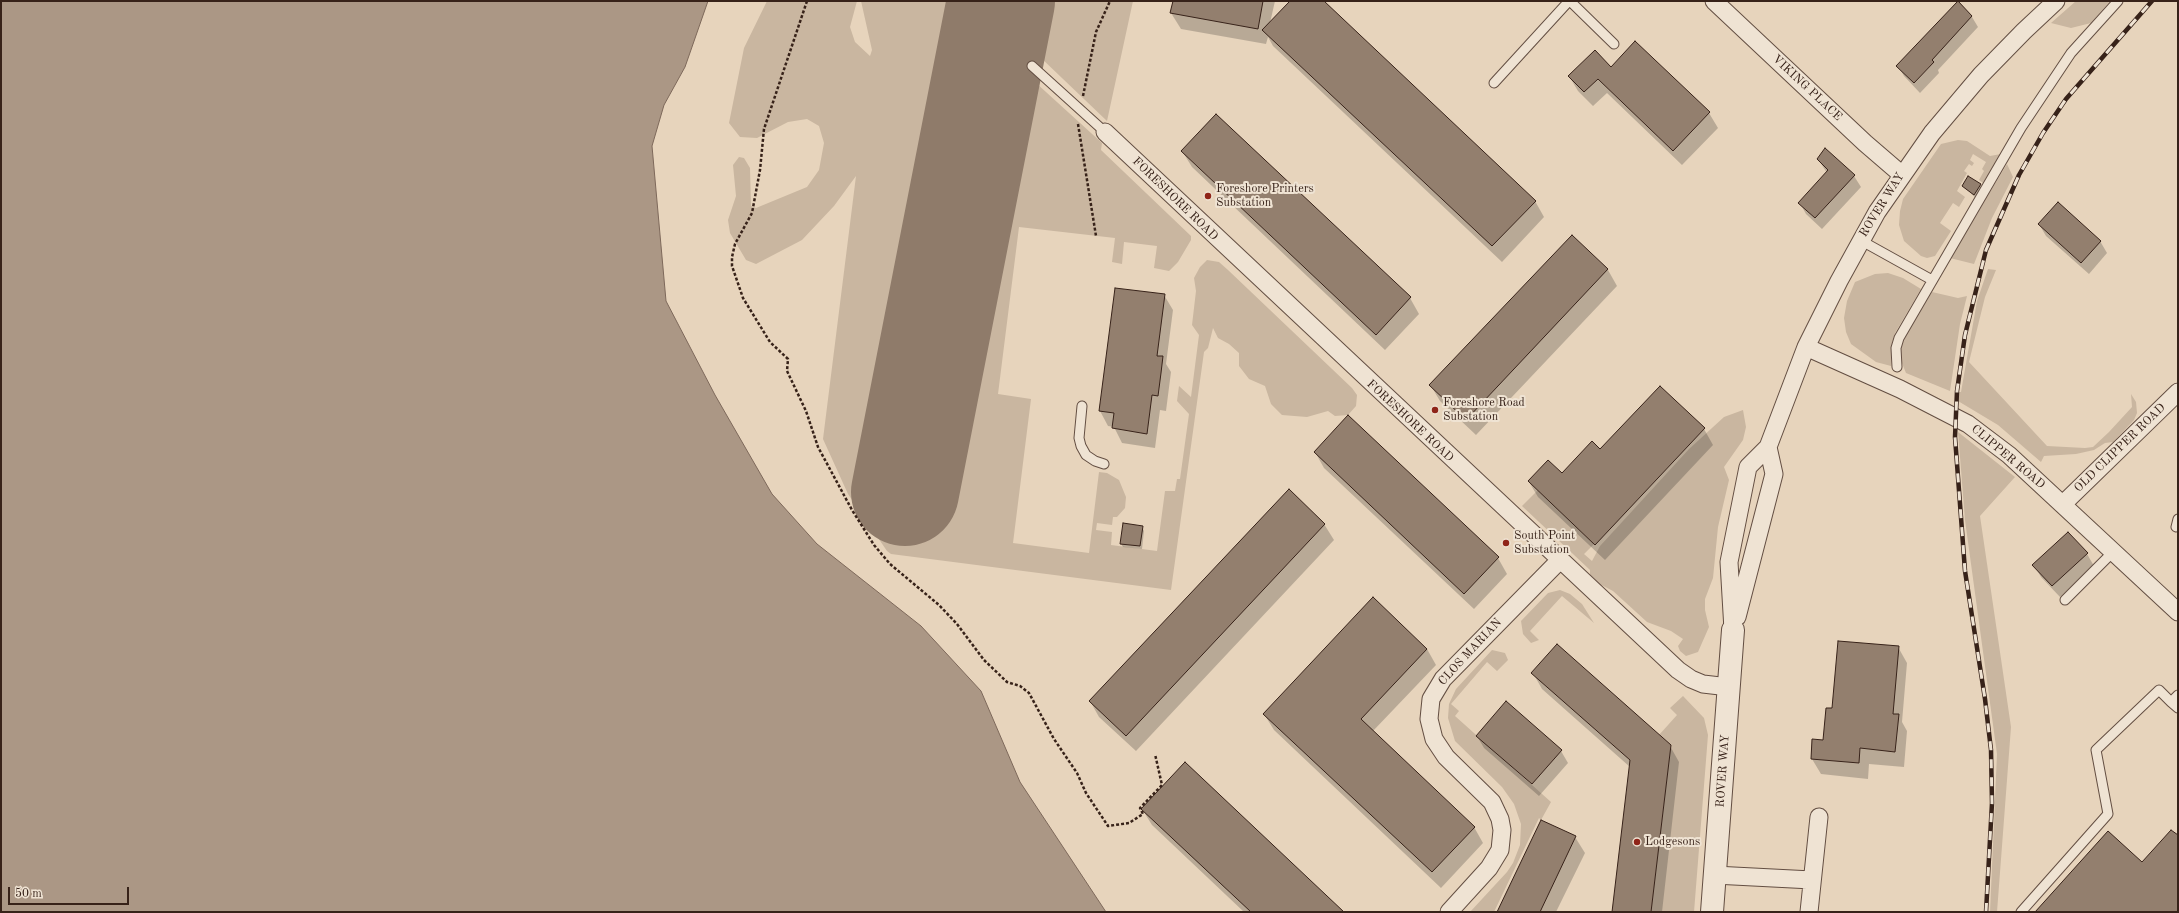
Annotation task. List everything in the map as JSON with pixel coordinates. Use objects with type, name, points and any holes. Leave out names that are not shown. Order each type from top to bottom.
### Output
[{"type":"street","name":"VIKING PLACE","points":[[1714,1],[1859,137],[1901,174]]},
{"type":"street","name":"ROVER WAY","points":[[1768,447],[1806,347],[1860,240],[1901,174],[1932,133],[1981,75],[2056,1]]},
{"type":"street","name":"FORESHORE ROAD","points":[[1105,132],[1559,560],[1678,670],[1691,680],[1703,684],[1729,687]]},
{"type":"street","name":"CLIPPER ROAD","points":[[1806,347],[1900,389],[1968,424],[2009,455],[2178,612]]},
{"type":"street","name":"OLD CLIPPER ROAD","points":[[2063,504],[2178,392]]},
{"type":"street","points":[[1733,630],[1774,474],[1768,447]]},
{"type":"street","points":[[1733,630],[1729,562],[1735,526],[1748,467],[1768,447]]},
{"type":"street","name":"CLOS MARIAN","points":[[1449,912],[1490,868],[1500,850],[1502,830],[1500,819],[1492,802],[1446,756],[1434,739],[1429,719],[1431,699],[1443,679],[1559,560]]},
{"type":"street","name":"ROVER WAY","points":[[1712,912],[1733,630]]},
{"type":"street","points":[[1809,912],[1818,817]]},
{"type":"street","points":[[1714,875],[1812,880]]},
{"type":"lane","points":[[1494,83],[1569,1],[1614,44]]},
{"type":"lane","points":[[1897,367],[1896,348],[1899,338],[2021,128],[2071,53],[2118,1]]},
{"type":"lane","points":[[1032,66],[1105,132]]},
{"type":"lane","points":[[1860,240],[1932,280]]},
{"type":"lane","points":[[1082,406],[1079,438],[1081,446],[1086,455],[1095,461],[1104,464]]},
{"type":"lane","points":[[2065,600],[2113,552]]},
{"type":"lane","points":[[2021,912],[2108,814],[2096,750],[2158,690],[2175,705],[2178,695]]},
{"type":"path","points":[[807,1],[764,128],[760,170],[752,213],[735,244],[732,257],[732,266],[743,298],[770,342],[788,359],[787,371],[806,410],[818,447],[841,491],[874,545],[890,564],[939,605],[957,624],[984,660],[1007,682],[1020,686],[1029,693],[1054,739],[1077,773],[1086,793],[1108,826],[1129,824],[1143,814],[1140,808],[1162,785],[1155,754]]},
{"type":"shaded area","points":[[1,1],[708,1],[685,67],[664,105],[652,146],[666,301],[715,395],[772,494],[817,544],[921,626],[981,691],[1020,782],[1106,912],[1,912]]},
{"type":"shaded area","points":[[767,1],[857,1],[850,27],[855,42],[870,56],[872,50],[861,1],[1133,1],[1107,121],[1040,57],[1035,82],[1102,143],[1101,150],[1191,236],[1191,240],[1178,262],[1169,271],[1154,268],[1157,246],[1124,242],[1122,264],[1112,262],[1115,238],[1019,227],[998,394],[1031,399],[1013,543],[1089,553],[1099,472],[1107,473],[1119,480],[1126,497],[1125,508],[1117,517],[1113,517],[1112,525],[1097,523],[1096,530],[1112,532],[1111,545],[1157,551],[1165,491],[1175,491],[1177,479],[1180,479],[1189,414],[1177,401],[1179,386],[1191,397],[1199,335],[1192,325],[1196,291],[1194,278],[1200,267],[1207,260],[1219,262],[1352,388],[1357,395],[1356,406],[1348,415],[1335,416],[1328,411],[1307,417],[1282,415],[1271,404],[1265,386],[1249,379],[1239,366],[1239,353],[1229,344],[1218,338],[1213,328],[1208,348],[1204,352],[1171,590],[891,554],[887,551],[848,494],[823,439],[856,176],[834,206],[802,240],[756,264],[746,260],[730,233],[728,220],[736,196],[733,165],[739,157],[744,158],[750,168],[751,206],[756,208],[807,187],[819,170],[824,143],[819,126],[807,119],[788,122],[757,138],[740,137],[729,123],[744,48]]},
{"type":"shaded area","points":[[2076,1],[2110,1],[2091,23],[2071,28],[2051,23]]},
{"type":"shaded area","points":[[1958,140],[1967,141],[1990,156],[2001,154],[1983,183],[1979,180],[1984,171],[1982,169],[1986,162],[1973,154],[1970,160],[1974,163],[1972,166],[1969,164],[1964,171],[1967,173],[1957,191],[1965,197],[1959,207],[1953,203],[1940,223],[1951,231],[1935,256],[1927,258],[1921,256],[1904,241],[1899,225],[1903,199],[1941,144]]},
{"type":"shaded area","points":[[2007,164],[2013,177],[1992,218],[1974,264],[1950,258]]},
{"type":"shaded area","points":[[1988,269],[1996,270],[1985,297],[1969,362],[2047,446],[2093,447],[2132,407],[2131,394],[2136,402],[2137,413],[2134,420],[2113,442],[2105,443],[2094,450],[2076,454],[2044,456],[2041,462],[1998,425],[1958,401],[1959,392],[1961,392],[1977,301]]},
{"type":"shaded area","points":[[1888,273],[1903,278],[1921,289],[1895,333],[1891,348],[1891,366],[1876,362],[1851,344],[1846,332],[1844,318],[1847,301],[1855,282],[1875,274]]},
{"type":"shaded area","points":[[1932,292],[1958,298],[1967,296],[1960,324],[1950,391],[1906,373],[1900,358],[1900,346],[1905,335]]},
{"type":"shaded area","points":[[1743,410],[1746,427],[1743,440],[1724,467],[1729,480],[1718,527],[1713,578],[1705,599],[1705,610],[1709,627],[1698,652],[1686,656],[1680,651],[1678,646],[1683,639],[1671,631],[1647,622],[1613,591],[1590,579],[1590,570],[1522,506],[1538,490],[1594,544],[1584,554],[1592,561],[1600,546],[1689,449],[1724,417]]},
{"type":"shaded area","points":[[1958,432],[2015,477],[1980,516],[2011,727],[1997,912],[1990,912],[1997,754],[1965,520]]},
{"type":"shaded area","points":[[1560,590],[1570,594],[1582,604],[1594,623],[1562,596],[1530,631],[1539,640],[1531,643],[1523,634],[1521,621],[1548,593]]},
{"type":"shaded area","points":[[1492,650],[1505,653],[1508,660],[1497,671],[1487,662],[1451,704],[1459,711],[1455,716],[1551,802],[1541,820],[1539,818],[1494,912],[1470,912],[1507,872],[1513,863],[1520,845],[1521,824],[1514,804],[1502,787],[1455,741],[1448,718],[1449,704],[1456,689]]},
{"type":"shaded area","points":[[1683,696],[1704,718],[1708,735],[1694,912],[1651,912],[1671,745],[1659,735],[1677,715],[1670,708]]},
{"type":"building","points":[[1173,1],[1263,1],[1258,29],[1170,13]]},
{"type":"building","points":[[1290,1],[1324,1],[1536,201],[1492,246],[1262,30]]},
{"type":"building","points":[[1958,1],[1972,16],[1932,60],[1934,62],[1914,83],[1896,66]]},
{"type":"building","points":[[1635,41],[1710,112],[1673,151],[1598,79],[1584,92],[1568,76],[1595,50],[1611,67]]},
{"type":"building","points":[[1216,114],[1411,297],[1376,335],[1181,151]]},
{"type":"building","points":[[1825,148],[1855,175],[1815,218],[1798,203],[1828,170],[1817,159]]},
{"type":"building","points":[[1968,176],[1981,184],[1974,195],[1962,186]]},
{"type":"building","points":[[2058,202],[2101,241],[2081,263],[2038,224]]},
{"type":"building","points":[[1572,235],[1608,269],[1466,420],[1429,385]]},
{"type":"building","points":[[1115,288],[1165,294],[1157,356],[1163,356],[1161,373],[1158,396],[1152,395],[1147,434],[1112,428],[1114,413],[1099,411]]},
{"type":"building","points":[[1660,386],[1705,428],[1595,545],[1528,481],[1548,460],[1562,473],[1592,441],[1600,449]]},
{"type":"building","points":[[1348,415],[1499,557],[1464,594],[1314,452]]},
{"type":"building","points":[[1289,489],[1325,524],[1126,736],[1089,701]]},
{"type":"building","points":[[1123,523],[1143,526],[1140,546],[1120,544]]},
{"type":"building","points":[[2068,532],[2088,553],[2052,586],[2032,565]]},
{"type":"building","points":[[1373,597],[1427,649],[1361,719],[1475,827],[1432,872],[1263,714]]},
{"type":"building","points":[[1838,641],[1899,646],[1893,714],[1899,714],[1895,752],[1860,748],[1859,763],[1811,759],[1812,739],[1823,740],[1826,708],[1832,708]]},
{"type":"building","points":[[1557,644],[1671,745],[1651,912],[1612,912],[1630,760],[1531,673]]},
{"type":"building","points":[[1506,701],[1562,750],[1532,784],[1476,736]]},
{"type":"building","points":[[1185,762],[1344,912],[1251,912],[1141,809]]},
{"type":"building","points":[[1541,820],[1576,836],[1540,912],[1497,912]]},
{"type":"building","points":[[2171,830],[2178,835],[2178,912],[2035,912],[2108,831],[2142,862]]},
{"type":"runway","points":[[905,492],[1001,1]]},
{"type":"railway","points":[[1986,912],[1992,803],[1991,750],[1985,699],[1965,571],[1955,437],[1957,391],[1965,335],[1986,250],[2019,175],[2043,133],[2066,99],[2152,1]]},
{"type":"place","name":"Foreshore Printers Substation","points":[[1208,196]]},
{"type":"place","name":"Foreshore Road Substation","points":[[1435,410]]},
{"type":"place","name":"South Point Substation","points":[[1506,543]]},
{"type":"place","name":"Lodgesons","points":[[1637,842]]}]
